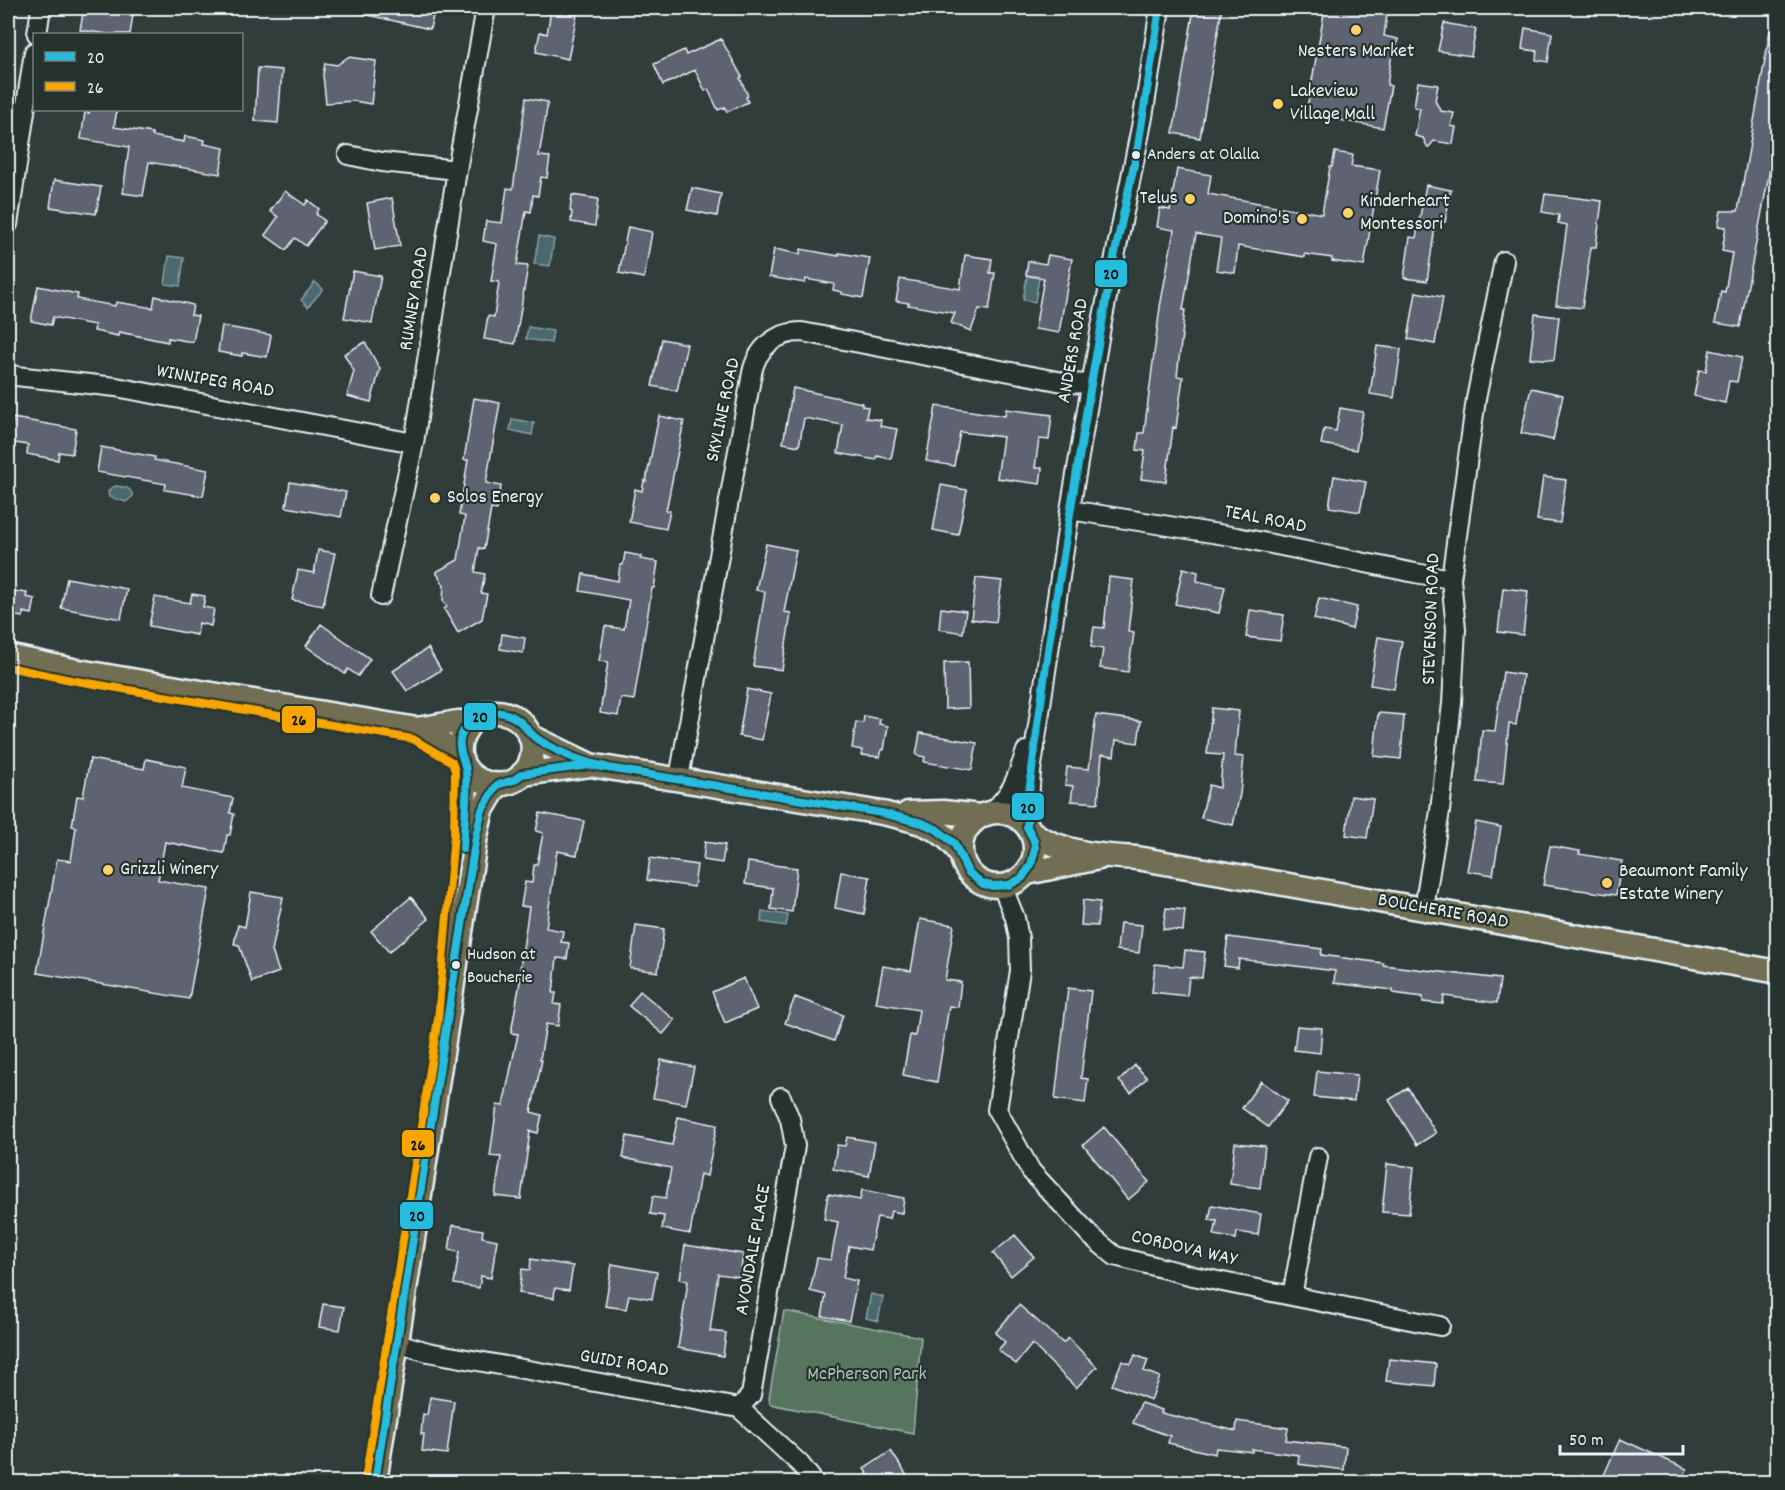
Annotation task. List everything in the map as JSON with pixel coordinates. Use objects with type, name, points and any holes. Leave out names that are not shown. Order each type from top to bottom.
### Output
[{"type":"main road","points":[[8,656],[73,670],[417,729],[472,721],[489,712],[506,713],[524,725],[530,736],[532,756],[522,774],[514,780],[497,785],[484,783],[474,778],[463,762],[417,729]]},
{"type":"main road","points":[[449,1014],[464,835],[461,738],[472,721]]},
{"type":"main road","points":[[530,736],[588,764],[882,813],[922,823],[936,829],[954,843],[961,855]]},
{"type":"main road","points":[[522,774],[588,764]]},
{"type":"main road","points":[[375,1482],[476,836],[482,810],[497,785]]},
{"type":"main road","points":[[882,813],[943,812],[1012,815],[1029,830],[1035,849],[1027,873],[1016,882],[993,886],[975,879],[963,864],[961,843],[965,832],[971,823],[987,814]]},
{"type":"main road","name":"BOUCHERIE ROAD","points":[[1029,830],[1044,842],[1108,857],[1137,858],[1778,972]]},
{"type":"main road","name":"BOUCHERIE ROAD","points":[[1027,873],[1108,857]]},
{"type":"street","points":[[37,33],[41,8]]},
{"type":"street","name":"RUMNEY ROAD","points":[[381,596],[414,442],[457,170],[486,8]]},
{"type":"street","name":"ANDERS ROAD","points":[[1029,830],[1031,772],[1070,510],[1113,262],[1136,155],[1160,8]]},
{"type":"street","points":[[8,224],[12,174],[33,58]]},
{"type":"street","points":[[348,155],[382,162],[457,170]]},
{"type":"street","name":"STEVENSON ROAD","points":[[1424,908],[1440,811],[1452,703],[1456,629],[1451,579],[1476,399],[1504,261]]},
{"type":"street","name":"SKYLINE ROAD","points":[[679,778],[752,374],[756,358],[766,345],[786,333],[802,332],[1068,383],[1091,384]]},
{"type":"street","name":"WINNIPEG ROAD","points":[[8,373],[16,376],[116,387],[414,442]]},
{"type":"street","name":"TEAL ROAD","points":[[1070,510],[1237,537],[1451,579]]},
{"type":"street","name":"ANDERS ROAD","points":[[987,814],[1008,796],[1013,787],[1042,704]]},
{"type":"street","name":"CORDOVA WAY","points":[[1002,886],[1015,918],[1019,938],[1020,971],[997,1110],[1031,1171],[1090,1236],[1115,1256],[1193,1276],[1440,1326]]},
{"type":"street","name":"AVONDALE PLACE","points":[[739,1408],[751,1395],[795,1146],[790,1119],[781,1097]]},
{"type":"street","points":[[1292,1296],[1318,1157]]},
{"type":"street","name":"GUIDI ROAD","points":[[397,1343],[429,1352],[739,1408]]},
{"type":"street","points":[[739,1408],[800,1464],[814,1482]]},
{"type":"green space","name":"McPherson Park","points":[[784,1311],[921,1337],[913,1433],[770,1404],[769,1398]]},
{"type":"water","points":[[539,236],[554,239],[550,266],[534,264]]},
{"type":"water","points":[[169,256],[184,258],[180,286],[165,284]]},
{"type":"water","points":[[1027,276],[1039,278],[1035,302],[1023,300]]},
{"type":"water","points":[[315,282],[323,289],[308,307],[301,300]]},
{"type":"water","points":[[528,327],[553,331],[551,343],[526,339]]},
{"type":"water","points":[[512,419],[534,423],[532,435],[510,430]]},
{"type":"water","points":[[116,486],[129,489],[133,496],[126,502],[109,497],[108,492]]},
{"type":"water","points":[[762,911],[788,915],[786,926],[761,922]]},
{"type":"water","points":[[871,1294],[883,1297],[878,1321],[866,1318]]},
{"type":"building","points":[[84,8],[105,10],[106,8],[133,15],[130,33],[80,30]]},
{"type":"building","points":[[359,8],[435,8],[430,29],[359,13]]},
{"type":"building","points":[[1194,8],[1222,8],[1200,138],[1173,133]]},
{"type":"building","points":[[1325,8],[1388,8],[1384,36],[1398,39],[1395,54],[1392,54],[1387,85],[1391,86],[1383,128],[1306,114]]},
{"type":"building","points":[[551,10],[577,15],[568,59],[536,52],[540,32],[547,34]]},
{"type":"building","points":[[1444,23],[1476,29],[1471,56],[1438,51]]},
{"type":"building","points":[[1525,28],[1552,33],[1548,62],[1536,60],[1537,51],[1522,49]]},
{"type":"building","points":[[1770,31],[1778,31],[1778,127],[1740,327],[1715,323],[1721,291],[1725,292],[1732,253],[1722,251],[1726,227],[1718,226],[1721,211],[1738,211]]},
{"type":"building","points":[[721,39],[742,77],[740,78],[748,96],[746,97],[748,102],[727,112],[725,107],[718,110],[695,70],[663,85],[654,64],[684,50],[686,55]]},
{"type":"building","points":[[348,57],[376,61],[371,104],[354,101],[326,103],[323,75],[325,63],[337,65]]},
{"type":"building","points":[[258,68],[282,70],[278,123],[255,121]]},
{"type":"building","points":[[1418,82],[1438,85],[1435,101],[1441,111],[1454,113],[1451,126],[1456,127],[1453,144],[1434,141],[1428,148],[1423,138],[1415,136],[1420,108],[1414,107]]},
{"type":"building","points":[[526,98],[548,102],[539,156],[550,157],[547,178],[541,177],[538,196],[533,195],[531,212],[526,211],[517,265],[528,266],[515,344],[484,339],[488,316],[494,317],[499,282],[491,281],[497,244],[483,241],[486,221],[502,223],[507,188],[513,189]]},
{"type":"building","points":[[90,111],[117,111],[114,127],[152,133],[152,136],[184,142],[185,136],[205,140],[204,144],[224,148],[220,174],[149,162],[143,196],[123,193],[129,147],[81,139],[85,112],[89,113]]},
{"type":"building","points":[[1335,152],[1353,155],[1351,166],[1380,170],[1364,266],[1332,261],[1332,258],[1305,254],[1305,257],[1238,246],[1235,273],[1216,270],[1221,238],[1196,234],[1183,310],[1185,310],[1177,376],[1183,377],[1176,428],[1173,427],[1166,482],[1141,479],[1145,451],[1137,450],[1139,433],[1144,433],[1160,307],[1174,230],[1157,227],[1160,208],[1170,210],[1177,169],[1211,175],[1208,194],[1322,214],[1330,167],[1332,167]]},
{"type":"building","points":[[54,180],[101,187],[96,214],[50,207]]},
{"type":"building","points":[[1426,185],[1451,190],[1445,222],[1436,220],[1427,281],[1404,278],[1410,237],[1416,238]]},
{"type":"building","points":[[692,188],[721,194],[717,216],[687,210]]},
{"type":"building","points":[[285,191],[305,205],[308,200],[319,209],[316,214],[325,221],[306,246],[295,238],[286,250],[265,235],[278,217],[270,211]]},
{"type":"building","points":[[1545,194],[1602,201],[1596,247],[1591,247],[1582,308],[1556,305],[1567,225],[1558,223],[1559,215],[1542,212]]},
{"type":"building","points":[[572,195],[598,199],[595,226],[571,222]]},
{"type":"building","points":[[392,198],[400,246],[375,250],[367,203]]},
{"type":"building","points":[[628,227],[652,232],[644,278],[619,273]]},
{"type":"building","points":[[774,249],[800,254],[801,249],[839,256],[839,253],[870,258],[863,298],[833,290],[834,284],[806,279],[805,283],[769,277]]},
{"type":"building","points":[[965,255],[992,259],[990,273],[995,273],[989,310],[979,309],[971,331],[951,323],[955,313],[896,301],[900,279],[960,289]]},
{"type":"building","points":[[1048,255],[1072,259],[1059,333],[1035,329],[1044,278],[1026,275],[1028,261],[1046,264]]},
{"type":"building","points":[[353,271],[381,276],[372,323],[344,318]]},
{"type":"building","points":[[38,286],[78,294],[77,299],[115,306],[116,302],[153,308],[155,296],[193,305],[191,315],[198,316],[193,342],[168,338],[168,342],[119,332],[118,336],[94,331],[95,325],[53,317],[51,325],[31,321]]},
{"type":"building","points":[[1416,292],[1443,297],[1435,344],[1408,339]]},
{"type":"building","points":[[1535,314],[1559,317],[1554,360],[1530,358]]},
{"type":"building","points":[[222,326],[271,335],[267,357],[218,352]]},
{"type":"building","points":[[662,339],[687,344],[677,391],[652,386]]},
{"type":"building","points":[[365,342],[380,369],[371,402],[347,396],[354,371],[344,354]]},
{"type":"building","points":[[1377,346],[1401,349],[1394,398],[1370,394]]},
{"type":"building","points":[[1710,350],[1742,357],[1737,382],[1729,381],[1725,403],[1694,396],[1699,370],[1706,371]]},
{"type":"building","points":[[793,388],[862,403],[862,406],[868,407],[866,418],[881,420],[880,426],[897,429],[891,459],[877,456],[876,460],[838,453],[843,425],[804,418],[799,446],[783,443]]},
{"type":"building","points":[[1531,388],[1563,395],[1553,440],[1521,433]]},
{"type":"building","points":[[474,398],[500,403],[486,483],[501,486],[497,510],[491,509],[484,549],[479,548],[475,572],[485,574],[481,593],[487,594],[482,619],[458,633],[444,609],[447,607],[443,600],[444,585],[436,572],[458,560],[465,516],[459,515],[468,460],[464,460]]},
{"type":"building","points":[[936,406],[1005,416],[1006,409],[1052,415],[1049,440],[1039,439],[1035,468],[1042,468],[1040,484],[997,478],[1003,437],[960,432],[954,466],[926,461]]},
{"type":"building","points":[[1340,408],[1363,412],[1356,450],[1321,444],[1324,429],[1336,431]]},
{"type":"building","points":[[659,416],[684,421],[666,511],[670,511],[666,529],[629,522],[635,489],[642,491],[644,481],[646,481]]},
{"type":"building","points":[[13,418],[76,429],[72,454],[59,452],[58,460],[27,454],[28,445],[9,442]]},
{"type":"building","points":[[101,447],[208,470],[203,496],[165,490],[166,484],[97,472]]},
{"type":"building","points":[[1334,476],[1366,482],[1360,512],[1329,507]]},
{"type":"building","points":[[1543,477],[1566,480],[1560,523],[1537,520]]},
{"type":"building","points":[[290,482],[346,492],[341,517],[286,507]]},
{"type":"building","points":[[941,485],[967,490],[958,535],[933,530]]},
{"type":"building","points":[[766,544],[796,550],[784,612],[791,613],[782,670],[753,666],[765,592],[756,590]]},
{"type":"building","points":[[318,550],[335,553],[323,606],[292,600],[298,570],[314,573]]},
{"type":"building","points":[[625,553],[641,556],[640,559],[658,562],[634,700],[621,698],[618,716],[600,713],[608,662],[599,661],[605,626],[624,629],[629,600],[580,591],[583,574],[618,581],[620,565],[623,565]]},
{"type":"building","points":[[1183,568],[1198,572],[1197,581],[1225,587],[1219,613],[1175,604]]},
{"type":"building","points":[[1109,577],[1134,580],[1128,632],[1134,633],[1128,672],[1100,668],[1103,649],[1091,647],[1094,627],[1104,628]]},
{"type":"building","points":[[67,578],[127,589],[121,619],[61,608]]},
{"type":"building","points":[[976,578],[1002,581],[996,622],[971,619]]},
{"type":"building","points":[[1503,588],[1528,591],[1523,635],[1498,632]]},
{"type":"building","points":[[8,590],[27,593],[26,597],[35,599],[32,614],[23,612],[23,617],[8,615]]},
{"type":"building","points":[[192,594],[205,596],[203,607],[214,609],[211,626],[199,623],[197,635],[149,626],[155,597],[190,603]]},
{"type":"building","points":[[1319,598],[1357,607],[1352,629],[1314,619]]},
{"type":"building","points":[[941,608],[966,611],[963,633],[939,629]]},
{"type":"building","points":[[1250,610],[1284,615],[1280,641],[1246,637]]},
{"type":"building","points":[[321,624],[370,659],[358,676],[348,669],[345,674],[306,646]]},
{"type":"building","points":[[502,634],[525,638],[523,653],[500,649]]},
{"type":"building","points":[[1378,637],[1402,641],[1394,689],[1370,685]]},
{"type":"building","points":[[428,648],[441,670],[407,691],[393,671]]},
{"type":"building","points":[[968,662],[969,708],[945,709],[944,663]]},
{"type":"building","points":[[1503,672],[1523,675],[1516,725],[1509,724],[1503,784],[1477,782],[1482,730],[1495,731]]},
{"type":"building","points":[[747,689],[771,694],[762,740],[739,736]]},
{"type":"building","points":[[1212,708],[1239,711],[1235,756],[1244,757],[1240,794],[1233,825],[1201,818],[1209,785],[1220,788],[1223,755],[1207,754]]},
{"type":"building","points":[[1378,713],[1404,715],[1401,759],[1374,756]]},
{"type":"building","points":[[1096,715],[1141,721],[1138,743],[1116,740],[1114,756],[1102,754],[1098,803],[1071,801],[1073,786],[1065,785],[1067,767],[1089,769]]},
{"type":"building","points":[[864,716],[880,719],[879,724],[888,726],[884,750],[882,749],[880,757],[861,755],[862,750],[852,748],[856,722],[863,723]]},
{"type":"building","points":[[920,733],[977,743],[972,770],[924,762],[925,757],[916,755]]},
{"type":"building","name":"Grizzli Winery","points":[[90,759],[144,769],[146,759],[186,767],[182,788],[233,798],[230,813],[234,814],[224,853],[165,842],[158,880],[209,889],[189,999],[37,973],[57,859],[71,861],[76,827],[72,826],[77,796],[83,797]]},
{"type":"building","points":[[1351,796],[1373,799],[1367,838],[1346,835]]},
{"type":"building","points":[[540,813],[584,821],[577,855],[557,851],[546,928],[563,931],[561,942],[569,943],[567,959],[557,958],[553,993],[556,993],[554,1004],[561,1005],[558,1026],[546,1024],[540,1059],[542,1060],[531,1112],[542,1115],[538,1133],[530,1131],[521,1199],[495,1196],[501,1157],[490,1156],[497,1105],[503,1106],[518,1034],[511,1033],[521,976],[519,976],[529,907],[521,906],[525,882],[532,883],[534,865],[537,865],[543,833],[536,831]]},
{"type":"building","points":[[1476,822],[1501,827],[1493,875],[1467,871]]},
{"type":"building","points":[[705,842],[725,845],[722,863],[703,860]]},
{"type":"building","points":[[1550,846],[1580,851],[1579,854],[1622,861],[1616,895],[1543,885]]},
{"type":"building","points":[[650,858],[697,865],[694,887],[647,880]]},
{"type":"building","points":[[748,862],[797,868],[792,912],[771,909],[773,888],[745,884]]},
{"type":"building","points":[[841,872],[870,877],[864,914],[835,908]]},
{"type":"building","points":[[251,892],[283,897],[272,951],[279,972],[252,982],[239,945],[234,944],[238,925],[245,927]]},
{"type":"building","points":[[411,897],[429,919],[389,952],[371,931]]},
{"type":"building","points":[[1083,900],[1100,902],[1097,926],[1081,925]]},
{"type":"building","points":[[1166,908],[1185,910],[1183,931],[1163,929]]},
{"type":"building","points":[[920,919],[954,925],[945,980],[961,982],[958,1007],[949,1006],[937,1082],[903,1075],[910,1035],[915,1036],[919,1010],[876,1003],[883,966],[911,971]]},
{"type":"building","points":[[1120,923],[1142,925],[1139,953],[1117,950]]},
{"type":"building","points":[[636,925],[664,929],[658,972],[630,968]]},
{"type":"building","points":[[1228,937],[1322,949],[1321,955],[1383,963],[1383,965],[1500,979],[1497,1003],[1444,996],[1443,1004],[1423,1002],[1423,997],[1393,993],[1393,990],[1334,983],[1335,971],[1239,959],[1238,968],[1224,966]]},
{"type":"building","points":[[1185,950],[1205,952],[1202,978],[1189,977],[1187,996],[1152,992],[1155,964],[1183,967]]},
{"type":"building","points":[[744,978],[757,1009],[725,1023],[712,992]]},
{"type":"building","points":[[1068,988],[1091,991],[1081,1078],[1088,1079],[1085,1103],[1055,1099]]},
{"type":"building","points":[[640,991],[675,1020],[663,1034],[629,1006]]},
{"type":"building","points":[[795,997],[843,1015],[834,1041],[785,1023]]},
{"type":"building","points":[[1297,1026],[1322,1028],[1320,1053],[1294,1050]]},
{"type":"building","points":[[661,1060],[694,1067],[686,1104],[653,1098]]},
{"type":"building","points":[[1135,1065],[1147,1078],[1131,1093],[1119,1081]]},
{"type":"building","points":[[1317,1071],[1357,1075],[1354,1101],[1314,1097]]},
{"type":"building","points":[[1261,1081],[1288,1101],[1268,1127],[1242,1108]]},
{"type":"building","points":[[1408,1088],[1436,1133],[1417,1145],[1389,1100]]},
{"type":"building","points":[[678,1117],[717,1125],[707,1176],[700,1174],[690,1234],[662,1229],[664,1216],[650,1214],[653,1196],[666,1198],[671,1168],[623,1158],[627,1136],[672,1145]]},
{"type":"building","points":[[1104,1127],[1149,1182],[1128,1200],[1083,1145]]},
{"type":"building","points":[[847,1137],[875,1142],[869,1176],[833,1169],[837,1145],[845,1146]]},
{"type":"building","points":[[1235,1143],[1265,1146],[1260,1188],[1230,1184]]},
{"type":"building","points":[[1387,1164],[1414,1167],[1409,1214],[1382,1212]]},
{"type":"building","points":[[862,1190],[904,1198],[902,1213],[891,1211],[889,1219],[877,1217],[870,1250],[849,1246],[843,1278],[857,1281],[849,1321],[822,1316],[826,1295],[810,1291],[817,1258],[831,1260],[838,1222],[824,1219],[828,1194],[860,1200]]},
{"type":"building","points":[[1212,1205],[1261,1214],[1258,1235],[1237,1232],[1236,1239],[1214,1235],[1217,1221],[1209,1220]]},
{"type":"building","points":[[453,1225],[483,1230],[482,1237],[497,1240],[491,1278],[481,1276],[479,1288],[454,1284],[459,1252],[449,1250]]},
{"type":"building","points":[[1015,1235],[1034,1257],[1011,1276],[993,1253]]},
{"type":"building","points":[[685,1245],[743,1254],[740,1277],[718,1274],[710,1331],[726,1333],[723,1356],[678,1348],[688,1281],[680,1279]]},
{"type":"building","points":[[531,1259],[573,1266],[569,1290],[555,1288],[554,1298],[519,1293],[522,1269],[530,1270]]},
{"type":"building","points":[[612,1264],[657,1272],[652,1299],[629,1295],[626,1309],[605,1306]]},
{"type":"building","points":[[323,1304],[344,1307],[340,1330],[319,1327]]},
{"type":"building","points":[[1019,1305],[1063,1343],[1068,1338],[1097,1367],[1076,1388],[1032,1344],[1016,1364],[998,1350],[1005,1342],[995,1333]]},
{"type":"building","points":[[1135,1355],[1148,1360],[1144,1371],[1160,1377],[1151,1400],[1112,1385],[1122,1361],[1131,1364]]},
{"type":"building","points":[[1389,1359],[1436,1364],[1434,1386],[1386,1381]]},
{"type":"building","points":[[430,1397],[454,1401],[447,1454],[422,1451],[423,1414],[427,1415]]},
{"type":"building","points":[[1141,1403],[1162,1410],[1161,1413],[1236,1431],[1237,1421],[1288,1428],[1286,1440],[1346,1447],[1344,1470],[1298,1464],[1299,1455],[1252,1449],[1252,1452],[1216,1448],[1215,1454],[1168,1443],[1170,1436],[1133,1423]]},
{"type":"building","points":[[1620,1439],[1687,1469],[1681,1482],[1620,1482],[1604,1475]]},
{"type":"building","points":[[891,1451],[911,1482],[873,1482],[864,1469]]},
{"type":"transit line","name":"20","points":[[375,1482],[476,836],[482,810],[497,785],[514,780],[522,774],[590,765],[882,813],[922,823],[936,829],[954,843],[968,872],[983,884],[1009,885],[1022,878],[1031,865],[1035,849],[1034,840],[1027,827],[1029,792],[1049,643],[1091,384],[1113,262],[1138,146],[1160,8]]},
{"type":"transit line","name":"26","points":[[8,667],[413,739],[452,762],[455,771],[454,834],[438,1019],[365,1480]]},
{"type":"transit line","name":"20","points":[[463,849],[466,780],[460,740],[463,732],[474,719],[490,713],[507,714],[519,721],[537,739],[550,746],[565,754],[606,767]]},
{"type":"place","name":"Nesters Market","points":[[1356,30]]},
{"type":"place","name":"Lakeview Village Mall","points":[[1278,104]]},
{"type":"place","name":"Anders at Olalla","points":[[1136,155]]},
{"type":"place","name":"Telus","points":[[1190,199]]},
{"type":"place","name":"Kinderheart Montessori","points":[[1348,213]]},
{"type":"place","name":"Domino's","points":[[1302,219]]},
{"type":"place","name":"Solos Energy","points":[[435,498]]},
{"type":"place","name":"Grizzli Winery","points":[[108,870]]},
{"type":"place","name":"Beaumont Family Estate Winery","points":[[1607,883]]},
{"type":"place","name":"Hudson at Boucherie","points":[[456,965]]}]
